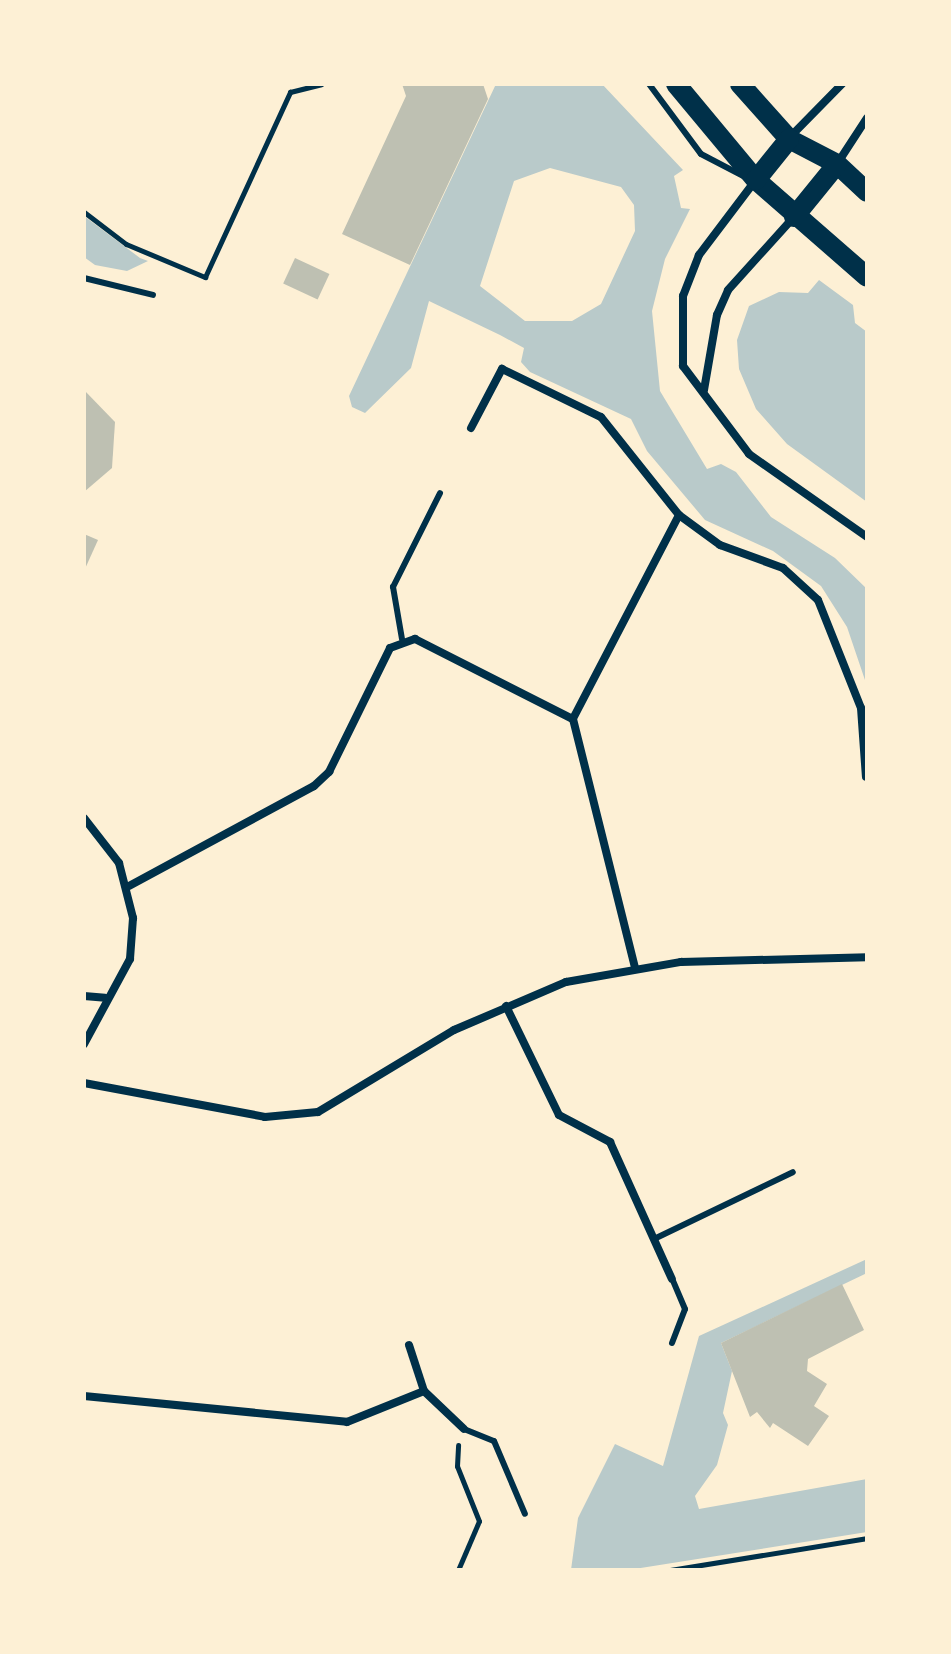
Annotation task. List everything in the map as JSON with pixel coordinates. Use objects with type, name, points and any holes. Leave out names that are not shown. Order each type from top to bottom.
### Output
[{"type":"main road","points":[[676,84],[756,180],[794,217],[867,277]]},
{"type":"main road","points":[[740,84],[789,139],[837,164],[867,192]]},
{"type":"main road","points":[[756,180],[789,139]]},
{"type":"main road","points":[[794,217],[837,164]]},
{"type":"street","points":[[789,139],[842,84]]},
{"type":"street","points":[[837,164],[867,118]]},
{"type":"street","points":[[756,180],[708,240],[683,296],[683,366],[704,390],[749,454],[867,537]]},
{"type":"street","points":[[704,390],[717,315],[728,290],[794,217]]},
{"type":"street","points":[[471,428],[502,369],[601,417],[679,515],[720,545],[783,568],[818,600],[861,708],[866,777]]},
{"type":"street","points":[[635,967],[573,719],[679,515]]},
{"type":"street","points":[[129,886],[314,786],[402,639],[573,719]]},
{"type":"street","points":[[84,818],[103,836],[129,886],[130,959],[105,998],[84,1044]]},
{"type":"street","points":[[84,1083],[251,1116],[318,1112],[506,1006],[635,967],[867,957]]},
{"type":"street","points":[[84,996],[105,998]]},
{"type":"street","points":[[506,1006],[559,1115],[610,1142],[672,1279]]},
{"type":"street","points":[[409,1345],[424,1391],[464,1429]]},
{"type":"street","points":[[84,1396],[347,1422],[424,1391]]},
{"type":"lane","points":[[649,84],[701,154],[756,180]]},
{"type":"lane","points":[[84,278],[153,295]]},
{"type":"lane","points":[[402,639],[393,587],[440,493]]},
{"type":"lane","points":[[654,1239],[793,1172]]},
{"type":"lane","points":[[672,1279],[685,1309],[672,1343]]},
{"type":"lane","points":[[464,1429],[494,1441],[525,1514]]},
{"type":"path","points":[[84,212],[126,244],[205,277],[290,92],[287,84]]},
{"type":"path","points":[[290,92],[321,84]]},
{"type":"path","points":[[458,1570],[479,1521],[455,1453],[464,1429]]},
{"type":"path","points":[[670,1570],[867,1538]]},
{"type":"shaded area","points":[[496,84],[602,84],[683,170],[674,176],[681,208],[690,209],[665,259],[652,311],[660,391],[707,469],[721,464],[736,472],[771,517],[835,558],[867,589],[867,686],[847,627],[821,586],[773,551],[705,520],[647,451],[631,419],[530,372],[521,362],[524,348],[429,301],[411,368],[365,413],[352,407],[349,396]],"holes":[[[550,168],[621,187],[634,205],[635,231],[601,304],[572,321],[525,321],[480,286],[514,181]]]},
{"type":"shaded area","points":[[84,216],[148,261],[127,271],[95,265],[84,257]]},
{"type":"shaded area","points":[[819,280],[853,305],[855,323],[867,332],[867,502],[787,444],[756,409],[739,369],[737,340],[749,306],[779,292],[808,293]]},
{"type":"shaded area","points":[[867,1259],[867,1273],[721,1343],[732,1371],[723,1413],[728,1425],[717,1465],[695,1496],[699,1509],[867,1479],[867,1532],[628,1570],[571,1570],[578,1518],[615,1444],[663,1466],[699,1336]]},
{"type":"building","points":[[402,84],[483,84],[488,99],[410,265],[342,234],[406,96]]},
{"type":"building","points":[[295,258],[329,274],[318,299],[283,283]]},
{"type":"building","points":[[84,390],[115,422],[112,468],[84,492]]},
{"type":"building","points":[[84,534],[98,540],[84,571]]},
{"type":"building","points":[[842,1284],[864,1330],[808,1359],[807,1371],[827,1384],[814,1406],[829,1416],[808,1446],[773,1423],[770,1428],[757,1412],[750,1417],[721,1343]]}]
